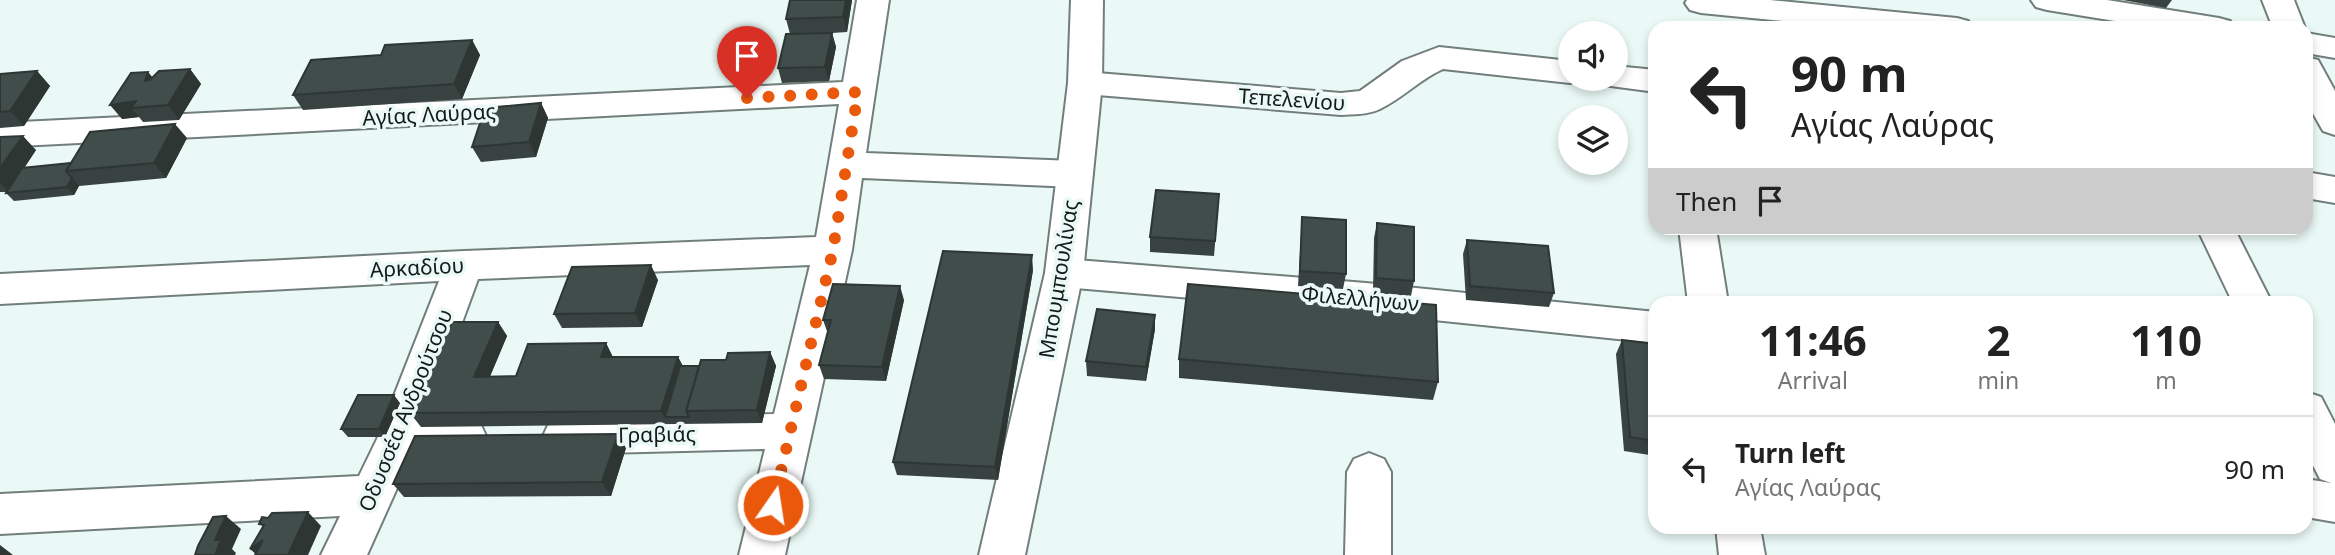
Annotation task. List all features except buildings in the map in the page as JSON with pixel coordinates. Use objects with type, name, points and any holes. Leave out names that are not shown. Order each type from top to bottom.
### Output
[{"type":"street","points":[[761,555],[833,250],[873,0]]},
{"type":"street","name":"Μπουμπουλίνας","points":[[1002,555],[1064,273],[1085,83],[1087,0]]},
{"type":"street","points":[[2047,0],[2176,21]]},
{"type":"street","points":[[2278,0],[2286,21]]},
{"type":"street","points":[[1702,10],[1858,21]]},
{"type":"street","points":[[2313,44],[2335,48]]},
{"type":"street","name":"Τεπελενίου","points":[[1085,83],[1341,104],[1367,102],[1391,88],[1414,69],[1439,58],[1558,71]]},
{"type":"street","points":[[1628,78],[1648,80]]},
{"type":"street","points":[[2313,87],[2335,123]]},
{"type":"street","name":"Αγίας Λαύρας","points":[[0,135],[858,92]]},
{"type":"street","points":[[846,165],[1075,174]]},
{"type":"street","points":[[2313,186],[2335,190]]},
{"type":"street","points":[[1699,235],[1707,296]]},
{"type":"street","points":[[2219,235],[2250,296]]},
{"type":"street","name":"Αρκαδίου","points":[[0,289],[464,264],[833,250]]},
{"type":"street","name":"Οδυσσέα Ανδρούτσου","points":[[344,555],[398,439],[464,264]]},
{"type":"street","name":"Φιλελλήνων","points":[[1064,273],[1366,298],[1648,327]]},
{"type":"street","points":[[2313,423],[2335,466]]},
{"type":"street","name":"Γραβιάς","points":[[398,439],[789,431]]},
{"type":"street","points":[[1368,555],[1370,472]]},
{"type":"street","points":[[0,514],[371,495]]},
{"type":"street","points":[[2313,499],[2335,503]]},
{"type":"street","points":[[1739,534],[1742,555]]},
{"type":"route","points":[[747,98],[858,92],[833,250],[773,505]]}]
